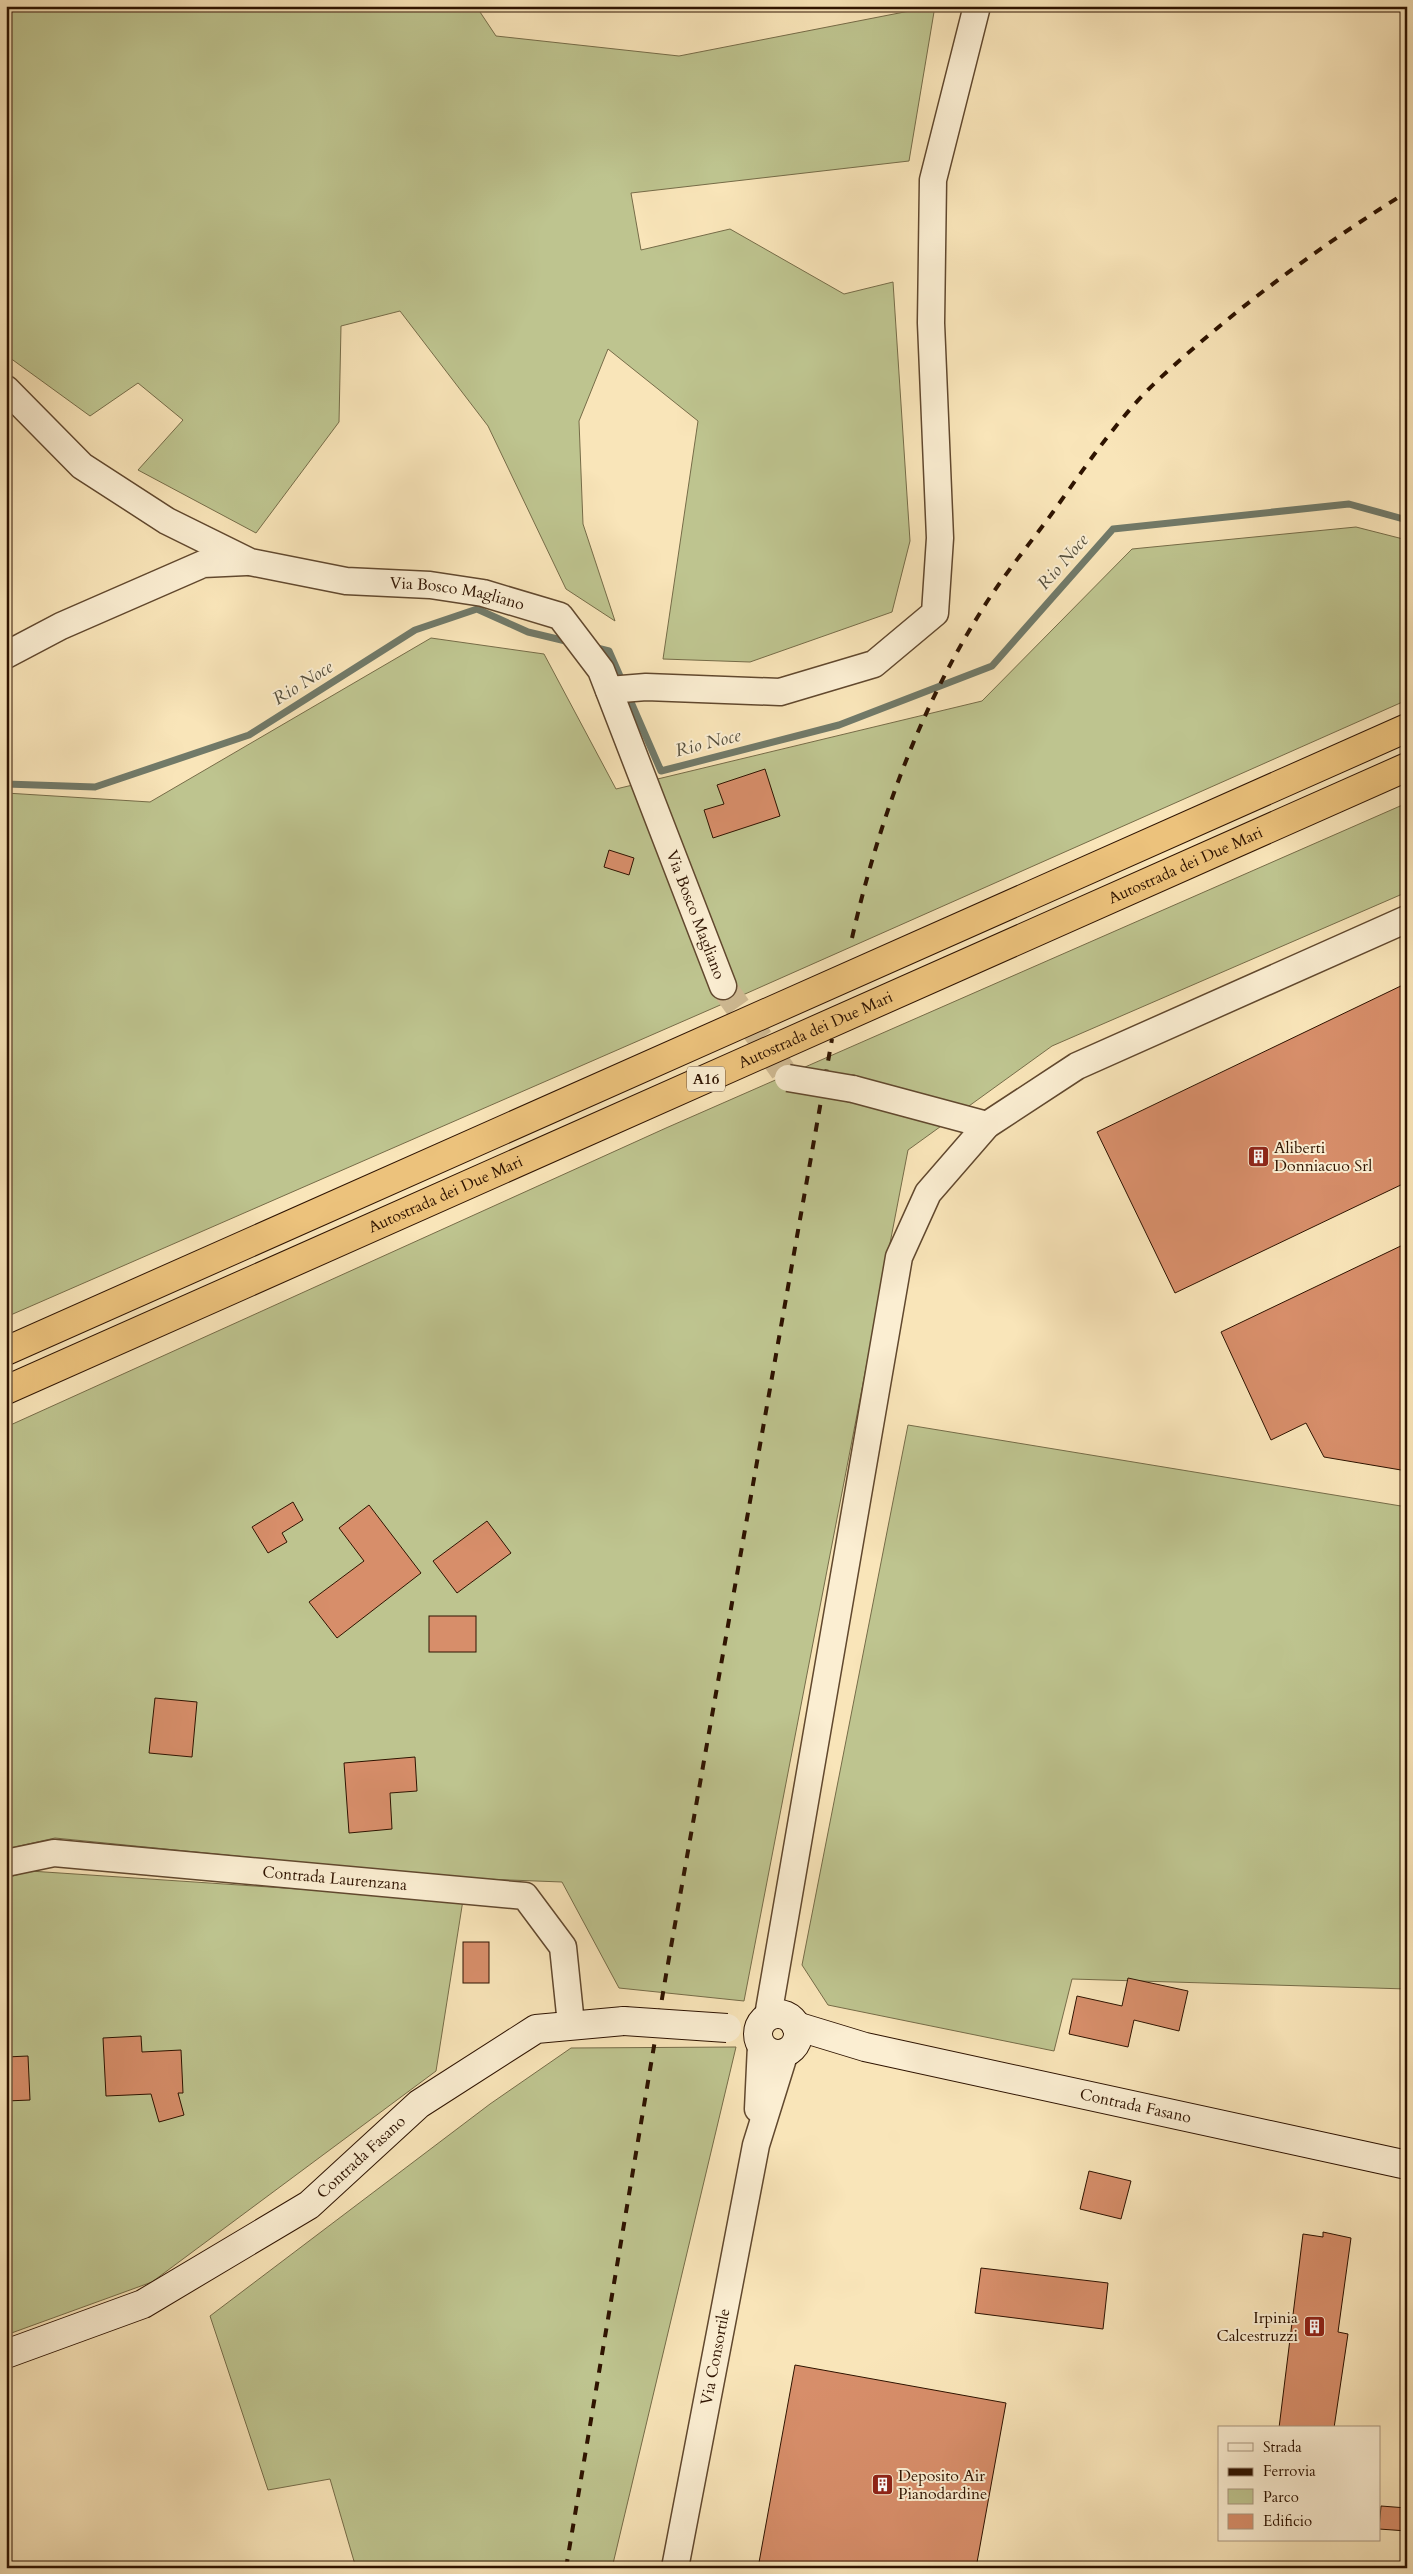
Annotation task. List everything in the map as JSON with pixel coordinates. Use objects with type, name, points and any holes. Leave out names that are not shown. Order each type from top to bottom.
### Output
[{"type":"highway","name":"A16","points":[[6,1351],[1407,728]]},
{"type":"highway","name":"Autostrada dei Due Mari","points":[[6,1390],[1407,767]]},
{"type":"main road","name":"Contrada Fasano","points":[[6,2354],[143,2304],[309,2205],[419,2104],[536,2029],[572,2024],[624,2021],[726,2028],[776,2032],[865,2047],[1407,2165]]},
{"type":"street","points":[[608,690],[646,687],[780,692],[874,664],[934,613],[940,538],[931,323],[933,180],[977,6]]},
{"type":"street","name":"Via Bosco Magliano","points":[[6,389],[82,466],[167,521],[250,562],[346,580],[430,584],[483,593],[560,616],[601,670],[723,986]]},
{"type":"street","points":[[6,655],[61,626],[203,564],[250,562]]},
{"type":"street","name":"Via Consortile","points":[[675,2568],[776,2032],[783,1931],[899,1257],[928,1193],[987,1126],[1078,1066],[1407,919]]},
{"type":"street","points":[[788,1078],[853,1089],[987,1126]]},
{"type":"street","name":"Contrada Laurenzana","points":[[6,1863],[54,1853],[525,1896],[563,1947],[572,2024]]},
{"type":"green space","points":[[6,6],[476,6],[496,36],[679,56],[935,6],[909,161],[631,193],[641,250],[730,229],[844,294],[893,282],[910,541],[892,612],[750,662],[663,659],[698,421],[608,349],[579,421],[583,524],[615,621],[566,589],[488,426],[400,311],[341,326],[339,422],[256,533],[138,470],[183,420],[138,383],[90,416],[6,355]]},
{"type":"green space","points":[[1356,527],[1407,540],[1407,700],[718,1006],[6,1317],[6,793],[150,802],[431,638],[544,654],[616,789],[982,701],[1132,549]]},
{"type":"green space","points":[[1407,803],[1407,892],[1052,1046],[908,1150],[744,2001],[619,1988],[562,1882],[457,1878],[55,1838],[6,1849],[6,1427],[666,1128]]},
{"type":"green space","points":[[908,1425],[1407,1507],[1407,1989],[1072,1979],[1054,2051],[828,2005],[802,1965]]},
{"type":"green space","points":[[30,1871],[463,1900],[436,2071],[152,2282],[6,2335],[6,1878]]},
{"type":"green space","points":[[736,2047],[612,2568],[356,2568],[330,2479],[268,2490],[210,2316],[490,2104],[571,2048]]},
{"type":"building","points":[[765,769],[780,816],[713,838],[704,810],[724,804],[717,785]]},
{"type":"building","points":[[609,850],[634,858],[629,875],[604,867]]},
{"type":"building","name":"Aliberti Donniacuo Srl","points":[[1407,983],[1407,1182],[1175,1293],[1097,1132]]},
{"type":"building","points":[[1407,1243],[1407,1471],[1324,1457],[1306,1423],[1271,1440],[1221,1332]]},
{"type":"building","points":[[293,1502],[303,1520],[282,1533],[287,1542],[268,1553],[252,1527]]},
{"type":"building","points":[[369,1505],[421,1573],[337,1638],[309,1602],[364,1561],[339,1528]]},
{"type":"building","points":[[487,1521],[511,1553],[457,1593],[433,1561]]},
{"type":"building","points":[[429,1616],[476,1616],[476,1652],[429,1652]]},
{"type":"building","points":[[155,1698],[197,1702],[192,1757],[149,1753]]},
{"type":"building","points":[[415,1757],[417,1791],[390,1793],[392,1829],[349,1833],[344,1763]]},
{"type":"building","points":[[463,1942],[489,1942],[489,1983],[463,1983]]},
{"type":"building","points":[[1128,1978],[1188,1991],[1179,2031],[1134,2020],[1128,2047],[1069,2034],[1077,1996],[1122,2006]]},
{"type":"building","points":[[141,2036],[142,2052],[181,2050],[183,2093],[178,2093],[184,2115],[159,2122],[151,2094],[106,2096],[103,2038]]},
{"type":"building","points":[[28,2056],[30,2100],[6,2101],[6,2057]]},
{"type":"building","points":[[1089,2171],[1131,2181],[1121,2219],[1080,2209]]},
{"type":"building","name":"Irpinia Calcestruzzi","points":[[1323,2232],[1351,2238],[1338,2332],[1348,2334],[1334,2426],[1279,2426],[1303,2234],[1323,2237]]},
{"type":"building","points":[[981,2268],[1108,2283],[1103,2329],[975,2313]]},
{"type":"building","name":"Deposito Air Pianodardine","points":[[795,2365],[1006,2403],[976,2568],[758,2568]]},
{"type":"building","points":[[1381,2506],[1407,2508],[1407,2531],[1380,2529]]},
{"type":"waterway","name":"Rio Noce","points":[[627,693],[661,771],[839,725],[992,666],[1113,529],[1349,504],[1407,520]]},
{"type":"waterway","name":"Rio Noce","points":[[6,784],[95,787],[249,735],[415,630],[477,609],[528,632],[570,642]]},
{"type":"waterway","name":"Rio Noce","points":[[593,647],[609,651],[623,683]]},
{"type":"tunnel","points":[[723,986],[788,1078]]},
{"type":"railway","points":[[852,938],[874,853],[902,770],[938,690],[988,600],[1102,443],[1143,395],[1217,328],[1309,257],[1407,192]]},
{"type":"railway","points":[[566,2568],[666,1975],[832,1039]]},
{"type":"place","name":"Aliberti Donniacuo Srl","points":[[1258,1157]]},
{"type":"place","name":"Irpinia Calcestruzzi","points":[[1314,2327]]},
{"type":"place","name":"Deposito Air Pianodardine","points":[[882,2485]]}]
